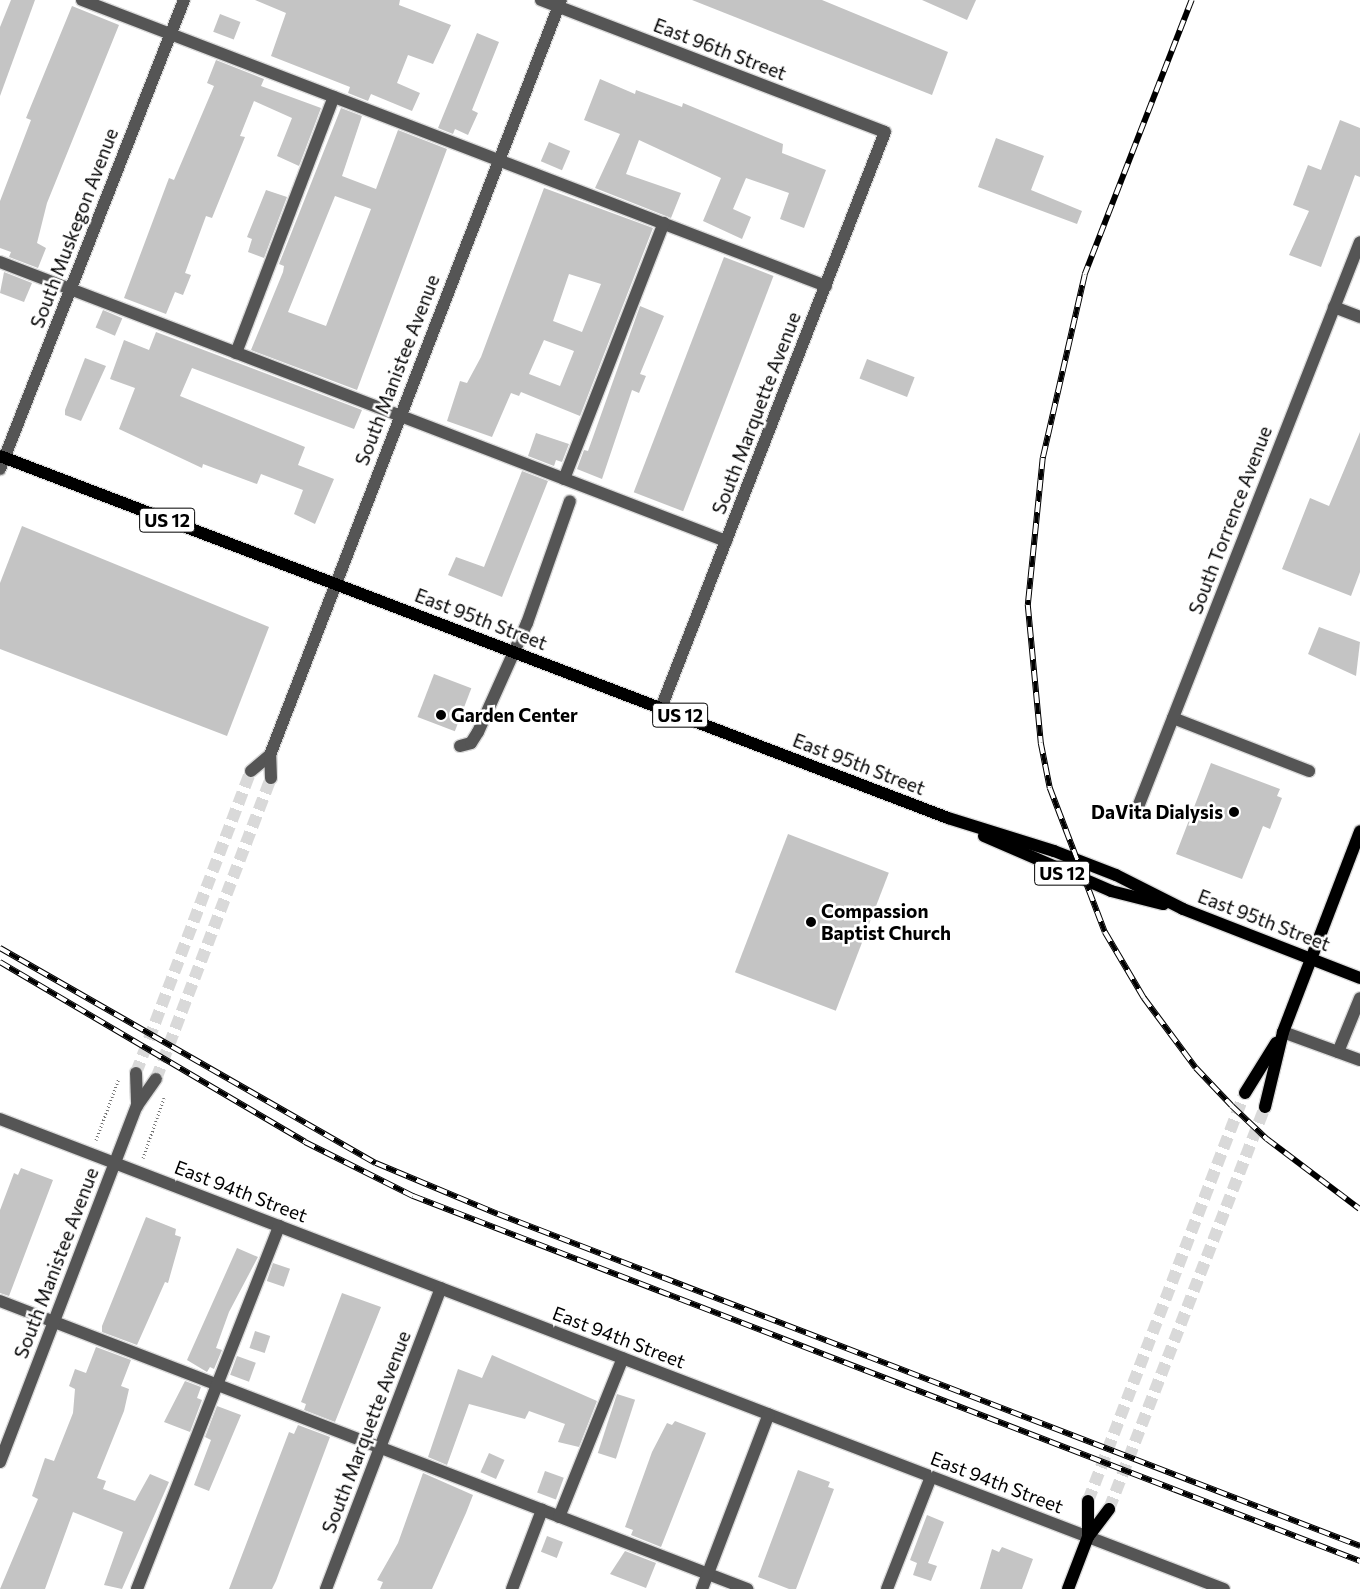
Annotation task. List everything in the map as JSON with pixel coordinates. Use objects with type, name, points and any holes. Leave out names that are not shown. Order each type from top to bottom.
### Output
[{"type":"main road","name":"East 95th Street","points":[[2,461],[511,650],[948,818],[1108,871],[1183,909],[1360,978]]},
{"type":"main road","name":"East 95th Street","points":[[948,818],[1057,871],[1111,891],[1183,909]]},
{"type":"main road","points":[[1265,1107],[1283,1032],[1360,831]]},
{"type":"main road","points":[[1246,1093],[1283,1032]]},
{"type":"main road","points":[[1088,1501],[1088,1537]]},
{"type":"main road","points":[[1068,1589],[1088,1537],[1109,1509]]},
{"type":"street","points":[[82,0],[826,286]]},
{"type":"street","name":"South Muskegon Avenue","points":[[2,461],[184,0]]},
{"type":"street","name":"East 96th Street","points":[[542,0],[560,3],[885,132]]},
{"type":"street","name":"South Manistee Avenue","points":[[271,778],[270,755],[560,3]]},
{"type":"street","points":[[236,353],[334,97]]},
{"type":"street","name":"South Marquette Avenue","points":[[662,708],[885,132]]},
{"type":"street","points":[[564,479],[664,223]]},
{"type":"street","name":"South Torrence Avenue","points":[[1136,812],[1360,242]]},
{"type":"street","points":[[0,262],[726,541]]},
{"type":"street","points":[[1334,307],[1360,317]]},
{"type":"street","points":[[460,746],[471,743],[478,732],[511,650],[533,607],[570,501]]},
{"type":"street","points":[[1173,718],[1309,771]]},
{"type":"street","name":"South Manistee Avenue","points":[[251,771],[270,755]]},
{"type":"street","points":[[1338,1052],[1360,998]]},
{"type":"street","points":[[1283,1032],[1360,1060]]},
{"type":"street","name":"South Manistee Avenue","points":[[136,1073],[137,1106]]},
{"type":"street","name":"South Manistee Avenue","points":[[0,1462],[137,1106],[156,1079]]},
{"type":"street","name":"East 94th Street","points":[[0,1119],[1224,1589]]},
{"type":"street","points":[[137,1589],[215,1384],[278,1226]]},
{"type":"street","name":"South Marquette Avenue","points":[[326,1589],[441,1288]]},
{"type":"street","points":[[0,1301],[747,1589]]},
{"type":"street","points":[[560,1517],[623,1358]]},
{"type":"street","points":[[702,1589],[769,1414]]},
{"type":"street","points":[[887,1589],[931,1477]]},
{"type":"street","points":[[512,1589],[542,1510]]},
{"type":"path","points":[[96,1142],[123,1068]]},
{"type":"path","points":[[143,1158],[165,1096]]},
{"type":"building","points":[[11,0],[35,0],[0,96],[0,27]]},
{"type":"building","points":[[255,0],[400,0],[399,5],[451,25],[433,64],[408,55],[397,83],[420,93],[412,111],[371,94],[368,101],[348,93],[350,87],[271,56],[286,13]]},
{"type":"building","points":[[692,0],[822,0],[948,52],[932,95]]},
{"type":"building","points":[[922,0],[976,0],[967,20]]},
{"type":"building","points":[[72,6],[119,25],[47,203],[37,243],[46,248],[38,268],[9,257],[11,252],[0,248],[0,201],[31,120],[26,118]]},
{"type":"building","points":[[220,14],[241,22],[234,40],[213,32]]},
{"type":"building","points":[[477,33],[499,42],[472,110],[478,113],[468,135],[455,129],[453,134],[438,128]]},
{"type":"building","points":[[216,60],[264,79],[261,86],[321,108],[299,166],[277,156],[292,118],[254,101],[240,136],[245,137],[212,218],[206,216],[185,273],[191,275],[183,295],[175,292],[166,314],[124,298],[169,178],[174,180],[214,86],[207,83]]},
{"type":"building","points":[[600,79],[635,94],[636,90],[682,107],[683,103],[783,144],[782,153],[826,170],[804,228],[780,219],[789,193],[746,178],[733,209],[751,217],[742,239],[703,221],[721,178],[639,140],[626,174],[681,193],[671,218],[595,188],[620,134],[584,120]]},
{"type":"building","points":[[341,108],[362,116],[342,176],[376,189],[398,130],[447,149],[357,390],[251,350],[283,272],[284,266],[279,264]],"holes":[[[335,196],[371,209],[326,326],[288,312]]]},
{"type":"building","points":[[1340,120],[1360,128],[1360,177],[1355,175],[1321,267],[1289,255],[1309,211],[1293,205],[1308,165],[1321,170]]},
{"type":"building","points":[[996,138],[1044,156],[1031,190],[1082,211],[1077,224],[978,187]]},
{"type":"building","points":[[549,142],[570,151],[562,170],[541,161]]},
{"type":"building","points":[[544,188],[653,228],[580,416],[521,392],[519,396],[511,393],[492,437],[447,421],[460,381],[467,383],[481,357]],"holes":[[[569,274],[601,284],[582,332],[553,321]],[[544,340],[574,351],[560,386],[529,374]]]},
{"type":"building","points":[[266,190],[287,197],[264,258],[248,252],[252,239],[247,237]]},
{"type":"building","points":[[724,257],[773,276],[683,511],[634,492]]},
{"type":"building","points":[[4,272],[32,283],[24,302],[0,293]]},
{"type":"building","points":[[640,306],[664,316],[640,374],[646,376],[639,393],[632,390],[602,479],[577,469],[584,450],[588,451]]},
{"type":"building","points":[[103,310],[122,318],[115,336],[96,327]]},
{"type":"building","points":[[156,332],[362,410],[354,429],[192,368],[180,396],[305,447],[298,465],[334,479],[315,524],[294,514],[303,490],[261,474],[257,484],[203,464],[202,468],[119,429],[135,388],[110,379],[124,340],[149,350]]},
{"type":"building","points":[[85,358],[106,366],[81,421],[65,415],[65,410]]},
{"type":"building","points":[[867,359],[915,377],[907,397],[859,379]]},
{"type":"building","points":[[1360,432],[1360,572],[1351,596],[1282,569],[1310,498],[1329,506]]},
{"type":"building","points":[[536,433],[569,444],[562,462],[556,460],[554,466],[528,456]]},
{"type":"building","points":[[522,471],[548,481],[502,597],[448,575],[456,557],[484,567]]},
{"type":"building","points":[[22,526],[269,627],[227,736],[0,649],[0,583]]},
{"type":"building","points":[[1319,627],[1360,642],[1356,676],[1308,654]]},
{"type":"building","points":[[434,674],[471,688],[455,731],[418,717]]},
{"type":"building","name":"DaVita Dialysis","points":[[1211,763],[1280,789],[1277,796],[1282,798],[1270,829],[1263,826],[1242,879],[1176,854]]},
{"type":"building","name":"Compassion Baptist Church","points":[[788,834],[889,873],[836,1011],[735,972]]},
{"type":"building","points":[[21,1168],[53,1180],[9,1296],[0,1293],[0,1210],[14,1173],[18,1175]]},
{"type":"building","points":[[146,1217],[176,1229],[175,1235],[181,1237],[168,1283],[165,1282],[137,1345],[102,1332],[102,1326]]},
{"type":"building","points":[[237,1248],[258,1257],[229,1312],[216,1348],[222,1350],[214,1369],[210,1367],[207,1372],[187,1360]]},
{"type":"building","points":[[273,1263],[290,1269],[284,1287],[267,1281]]},
{"type":"building","points":[[342,1293],[381,1307],[335,1422],[304,1410],[306,1404],[301,1402]]},
{"type":"building","points":[[255,1331],[270,1336],[265,1353],[249,1348]]},
{"type":"building","points":[[96,1347],[131,1360],[121,1386],[129,1389],[124,1411],[97,1478],[106,1481],[103,1489],[135,1501],[150,1474],[169,1482],[122,1589],[104,1585],[123,1532],[73,1512],[45,1589],[0,1589],[38,1499],[32,1496],[45,1458],[54,1461],[73,1413],[75,1389],[69,1386],[75,1369],[86,1373]]},
{"type":"building","points":[[492,1355],[597,1401],[579,1447],[558,1442],[565,1424],[529,1411],[525,1419],[469,1404],[447,1465],[428,1457],[458,1369],[482,1378]]},
{"type":"building","points":[[237,1356],[256,1363],[249,1382],[230,1375]]},
{"type":"building","points":[[185,1381],[201,1387],[197,1398],[202,1400],[190,1432],[164,1422]]},
{"type":"building","points":[[617,1394],[635,1400],[616,1459],[598,1453]]},
{"type":"building","points":[[217,1406],[241,1415],[209,1491],[194,1485],[211,1440],[205,1437]]},
{"type":"building","points":[[675,1421],[706,1433],[661,1547],[631,1535],[633,1530],[625,1527],[652,1452],[667,1423],[672,1425]]},
{"type":"building","points":[[298,1425],[330,1437],[276,1581],[272,1589],[229,1589],[289,1432],[294,1434]]},
{"type":"building","points":[[489,1453],[505,1460],[496,1479],[480,1472]]},
{"type":"building","points":[[798,1470],[830,1482],[828,1487],[834,1489],[796,1589],[789,1589],[758,1577]]},
{"type":"building","points":[[545,1471],[564,1478],[556,1499],[537,1493]]},
{"type":"building","points":[[423,1473],[473,1495],[432,1589],[380,1589],[383,1582],[377,1580],[398,1543]]},
{"type":"building","points":[[927,1515],[944,1522],[928,1563],[937,1566],[931,1581],[913,1575],[917,1563],[910,1560]]},
{"type":"building","points":[[547,1536],[563,1542],[557,1558],[541,1552]]},
{"type":"building","points":[[1002,1547],[1033,1559],[1022,1589],[980,1589],[992,1549],[999,1552]]},
{"type":"building","points":[[625,1551],[656,1563],[646,1588],[610,1574]]},
{"type":"tunnel","points":[[136,1073],[251,771]]},
{"type":"tunnel","points":[[156,1079],[271,778]]},
{"type":"tunnel","points":[[1088,1501],[1245,1093]]},
{"type":"tunnel","points":[[1109,1509],[1265,1107]]},
{"type":"railway","points":[[1192,0],[1085,275],[1043,458],[1028,605],[1041,743],[1050,788],[1105,932],[1144,998],[1196,1068],[1232,1106],[1267,1139],[1360,1209]]},
{"type":"railway","points":[[0,948],[376,1163],[498,1214],[1360,1546]]},
{"type":"railway","points":[[0,962],[305,1142],[413,1196],[1360,1561]]},
{"type":"place","name":"Garden Center","points":[[441,715]]},
{"type":"place","name":"DaVita Dialysis","points":[[1234,812]]},
{"type":"place","name":"Compassion Baptist Church","points":[[811,922]]}]
